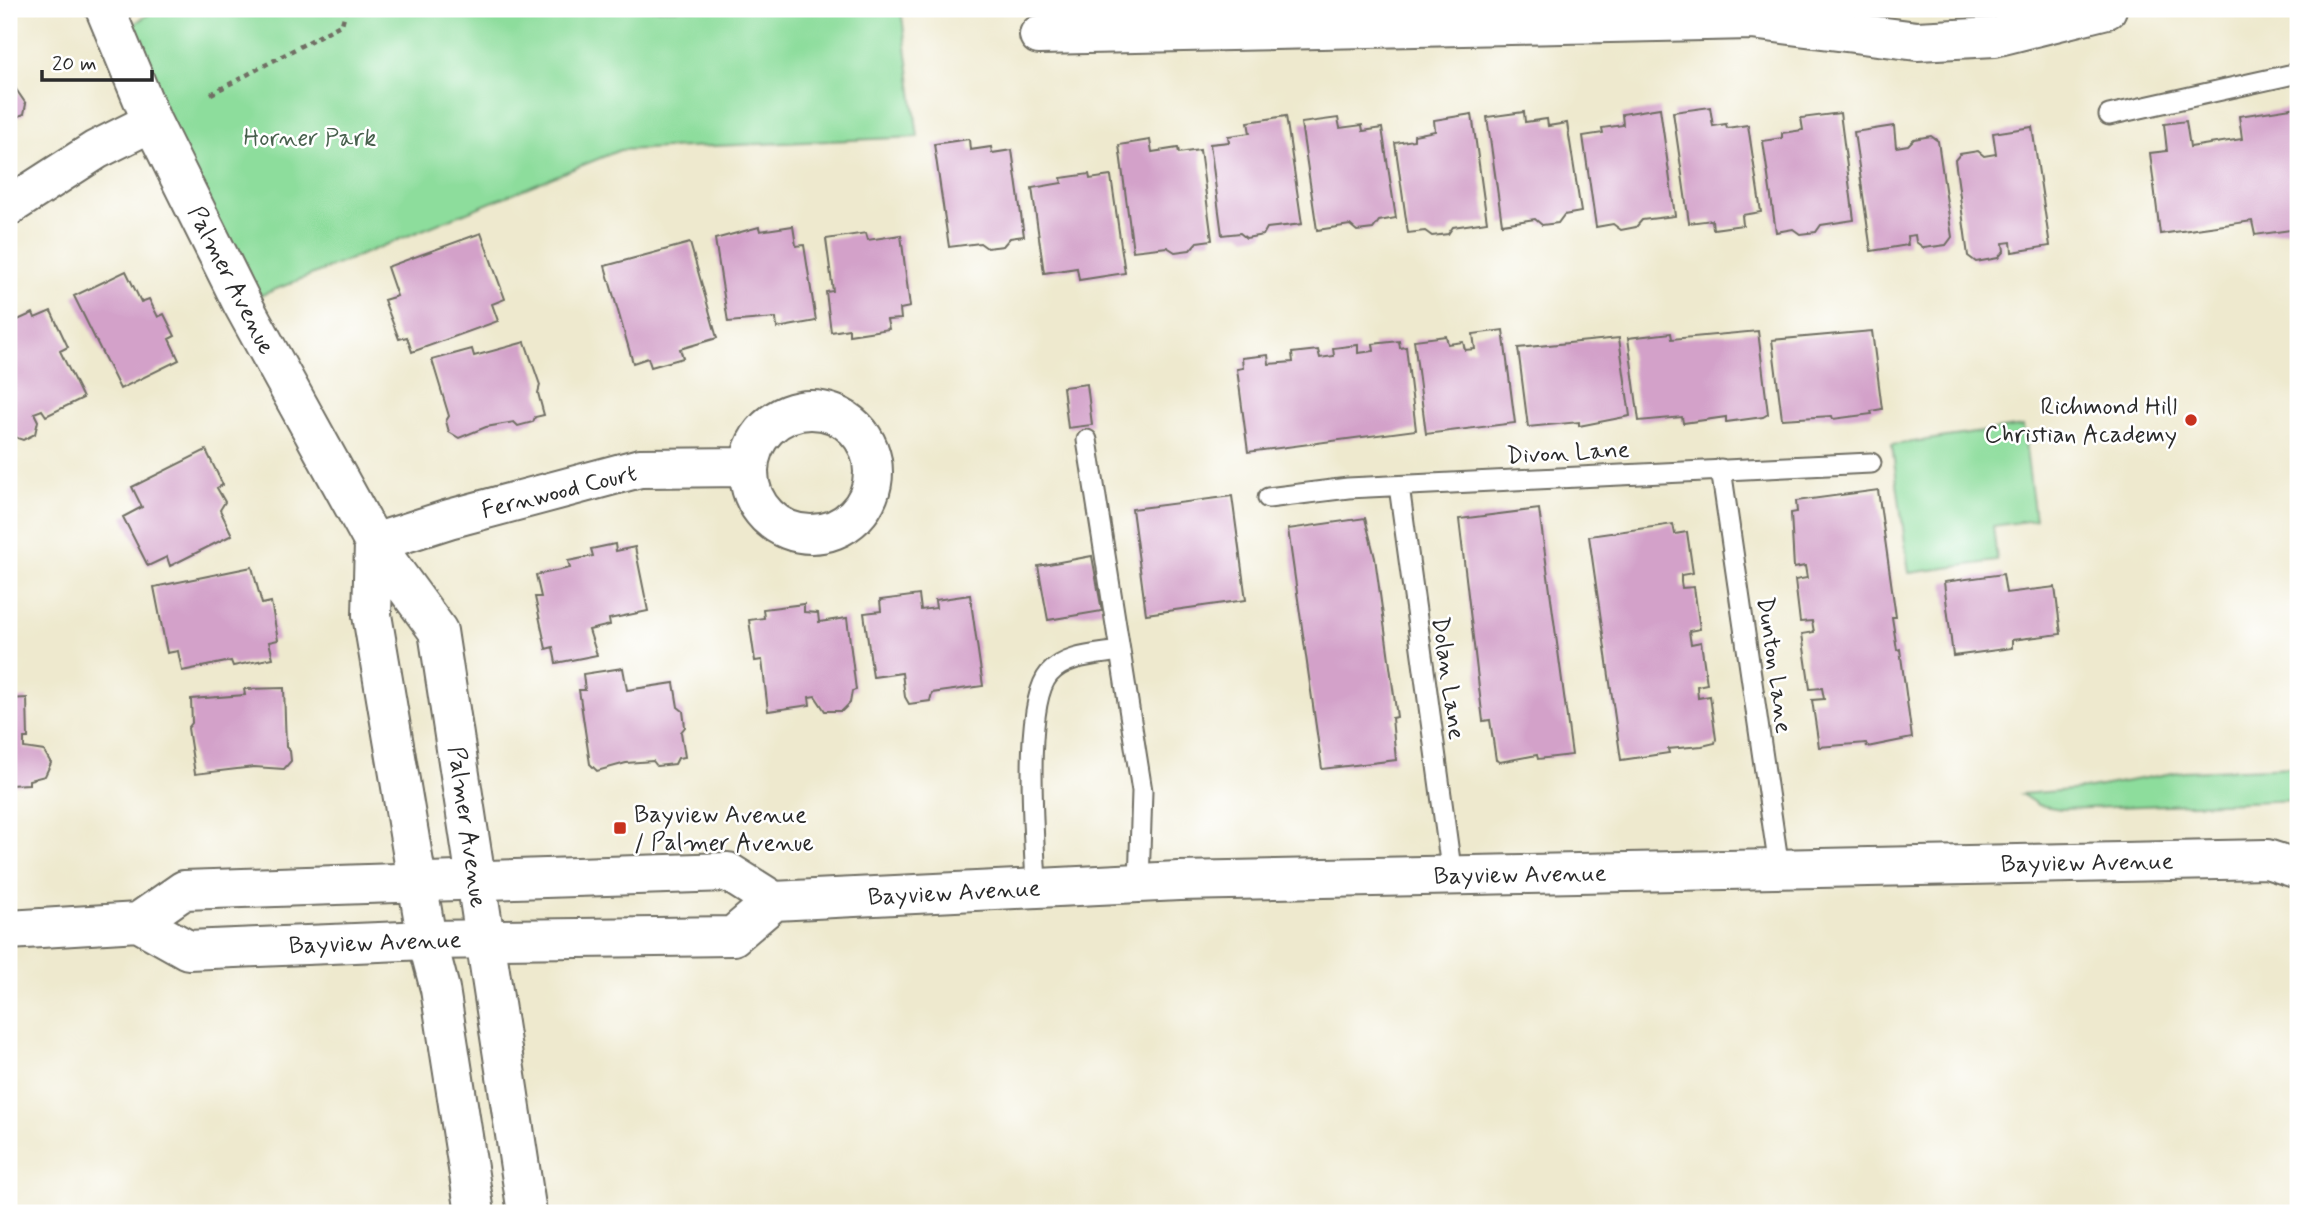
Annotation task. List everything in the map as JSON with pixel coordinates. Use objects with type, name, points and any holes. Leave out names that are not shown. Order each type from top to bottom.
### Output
[{"type":"street","name":"Palmer Avenue","points":[[105,9],[152,122],[242,303],[374,543],[438,631],[527,1213]]},
{"type":"street","points":[[1039,35],[1752,20],[1917,41],[1995,37],[2107,9]]},
{"type":"street","points":[[9,206],[96,150],[152,122]]},
{"type":"street","name":"Fernwood Court","points":[[374,543],[449,519],[640,468],[748,467]]},
{"type":"street","points":[[374,543],[372,615],[427,940],[440,989],[475,1213]]},
{"type":"street","name":"Bayview Avenue","points":[[138,922],[188,950],[427,940],[536,941],[733,936],[774,901],[1139,883],[2288,857]]},
{"type":"street","points":[[9,930],[138,922],[184,890],[727,872],[774,901]]},
{"type":"lane","points":[[2109,115],[2298,73]]},
{"type":"lane","points":[[1087,440],[1142,791],[1139,883]]},
{"type":"lane","name":"Divon Lane","points":[[1268,498],[1348,488],[1871,463]]},
{"type":"lane","name":"Dunton Lane","points":[[1721,469],[1779,868]]},
{"type":"lane","name":"Dolan Lane","points":[[1399,486],[1452,876]]},
{"type":"lane","points":[[1036,888],[1033,723],[1039,691],[1050,674],[1069,660],[1120,651]]},
{"type":"path","points":[[211,94],[342,24],[346,9]]},
{"type":"green space","name":"Horner Park","points":[[157,9],[901,9],[918,137],[620,150],[242,303],[115,36]]},
{"type":"green space","points":[[2023,426],[2035,520],[1993,526],[1997,561],[1909,573],[1892,445]]},
{"type":"green space","points":[[2298,767],[2298,800],[2061,809],[2038,805],[2021,794],[2084,789],[2184,771]]},
{"type":"building","points":[[9,79],[26,104],[24,114],[12,119],[9,118]]},
{"type":"building","points":[[1710,107],[1713,126],[1726,124],[1727,128],[1748,125],[1761,212],[1742,215],[1743,225],[1713,229],[1712,220],[1689,223],[1673,112]]},
{"type":"building","points":[[2298,107],[2298,229],[2255,235],[2252,221],[2160,234],[2150,153],[2167,151],[2164,124],[2186,121],[2190,147],[2242,139],[2239,116]]},
{"type":"building","points":[[1660,108],[1675,216],[1642,220],[1636,227],[1621,230],[1613,224],[1596,227],[1583,136],[1603,133],[1602,128],[1623,125],[1622,114]]},
{"type":"building","points":[[1524,112],[1525,122],[1547,119],[1548,126],[1567,123],[1581,212],[1564,215],[1558,223],[1542,225],[1535,219],[1502,224],[1487,117]]},
{"type":"building","points":[[1840,113],[1854,220],[1821,225],[1816,232],[1800,234],[1793,229],[1776,232],[1763,141],[1782,138],[1782,133],[1803,130],[1801,118]]},
{"type":"building","points":[[1472,114],[1487,222],[1453,227],[1448,234],[1432,236],[1425,231],[1408,233],[1395,143],[1414,140],[1414,135],[1435,131],[1434,120]]},
{"type":"building","points":[[1286,116],[1302,224],[1267,228],[1263,235],[1246,238],[1240,233],[1222,235],[1210,144],[1229,142],[1228,136],[1250,133],[1248,122]]},
{"type":"building","points":[[1338,118],[1340,128],[1362,125],[1363,131],[1382,128],[1396,218],[1379,221],[1373,229],[1357,231],[1350,225],[1317,230],[1301,123]]},
{"type":"building","points":[[1894,126],[1896,147],[1908,145],[1914,139],[1931,136],[1938,141],[1952,237],[1946,245],[1924,248],[1916,242],[1915,235],[1907,236],[1908,245],[1871,251],[1854,132]]},
{"type":"building","points":[[2032,127],[2050,246],[2012,252],[2011,242],[2003,243],[2004,251],[1998,258],[1976,262],[1968,256],[1955,160],[1960,154],[1978,151],[1984,156],[1996,154],[1993,133]]},
{"type":"building","points":[[969,139],[970,150],[991,147],[992,153],[1012,150],[1024,236],[1010,238],[1003,246],[987,248],[980,243],[949,247],[934,144]]},
{"type":"building","points":[[1150,140],[1152,152],[1178,148],[1179,153],[1200,150],[1212,240],[1197,242],[1190,250],[1175,252],[1167,247],[1133,251],[1119,145]]},
{"type":"building","points":[[1089,174],[1090,179],[1111,176],[1125,273],[1079,280],[1077,268],[1044,273],[1032,188],[1062,183],[1061,178]]},
{"type":"building","points":[[793,226],[796,246],[804,245],[816,321],[777,328],[776,318],[728,322],[715,239],[759,227],[760,231]]},
{"type":"building","points":[[481,233],[505,299],[492,304],[498,321],[412,352],[407,337],[399,339],[384,300],[397,296],[387,267]]},
{"type":"building","points":[[866,233],[868,240],[901,235],[910,307],[900,309],[901,319],[887,320],[889,329],[849,335],[849,329],[831,332],[826,292],[833,291],[826,239]]},
{"type":"building","points":[[690,243],[717,338],[680,349],[683,358],[651,367],[648,358],[633,363],[605,266]]},
{"type":"building","points":[[126,271],[141,302],[149,299],[158,317],[164,314],[175,336],[169,339],[179,360],[120,389],[74,296]]},
{"type":"building","points":[[51,311],[68,347],[60,351],[83,398],[46,416],[42,410],[34,413],[38,421],[35,434],[23,440],[17,438],[9,428],[9,324],[33,313],[35,318]]},
{"type":"building","points":[[1503,330],[1515,423],[1426,434],[1414,340],[1446,336],[1448,344],[1463,342],[1465,350],[1475,349],[1473,334]]},
{"type":"building","points":[[1758,331],[1768,414],[1726,422],[1726,417],[1683,423],[1682,417],[1639,421],[1628,338],[1671,333],[1672,339]]},
{"type":"building","points":[[1872,331],[1882,409],[1871,411],[1872,414],[1833,419],[1832,416],[1782,419],[1772,340]]},
{"type":"building","points":[[1619,338],[1630,416],[1579,426],[1579,422],[1528,427],[1518,348]]},
{"type":"building","points":[[1399,341],[1400,348],[1406,347],[1416,430],[1248,452],[1237,369],[1243,368],[1242,358],[1268,355],[1269,364],[1293,362],[1292,353],[1318,350],[1320,358],[1334,356],[1333,348],[1358,345],[1358,353],[1374,351],[1373,344]]},
{"type":"building","points":[[525,342],[540,385],[538,393],[544,415],[535,417],[533,422],[518,426],[514,422],[486,427],[459,438],[449,432],[446,421],[449,416],[432,360],[472,349],[474,356]]},
{"type":"building","points":[[1087,384],[1092,425],[1068,428],[1063,387]]},
{"type":"building","points":[[206,450],[223,485],[217,488],[225,502],[220,510],[232,535],[170,566],[167,557],[148,566],[123,517],[142,507],[132,487]]},
{"type":"building","points":[[1878,490],[1896,617],[1892,617],[1897,650],[1900,649],[1912,738],[1867,747],[1866,743],[1819,747],[1812,700],[1824,699],[1822,688],[1810,689],[1802,634],[1814,632],[1812,621],[1800,622],[1795,580],[1807,578],[1805,566],[1794,568],[1791,513],[1797,512],[1796,501]]},
{"type":"building","points":[[1232,496],[1246,600],[1146,614],[1132,509]]},
{"type":"building","points":[[1539,509],[1572,755],[1538,759],[1537,755],[1500,762],[1496,760],[1490,720],[1483,721],[1459,519]]},
{"type":"building","points":[[1365,518],[1375,558],[1397,717],[1392,718],[1396,760],[1322,769],[1288,529]]},
{"type":"building","points":[[1673,524],[1675,534],[1687,532],[1693,573],[1681,575],[1681,582],[1682,588],[1694,587],[1700,629],[1689,631],[1691,644],[1701,642],[1707,684],[1697,686],[1698,698],[1710,696],[1716,739],[1715,743],[1702,746],[1668,749],[1669,753],[1621,760],[1589,536]]},
{"type":"building","points":[[615,544],[616,551],[635,547],[648,611],[609,619],[610,625],[589,630],[597,655],[556,663],[553,647],[546,649],[535,597],[541,597],[536,575],[570,568],[568,561],[593,556],[591,549]]},
{"type":"building","points":[[1092,556],[1102,611],[1048,620],[1038,566]]},
{"type":"building","points":[[252,567],[262,604],[271,602],[278,640],[269,642],[273,658],[233,666],[231,661],[182,671],[178,651],[167,653],[154,587]]},
{"type":"building","points":[[2003,574],[2006,593],[2055,587],[2061,634],[2012,640],[2012,648],[1953,656],[1944,582]]},
{"type":"building","points":[[919,595],[921,610],[936,608],[935,600],[970,595],[983,686],[932,693],[930,701],[909,704],[905,697],[902,673],[873,677],[864,613],[881,611],[880,600]]},
{"type":"building","points":[[804,604],[804,612],[818,613],[819,622],[847,618],[856,690],[852,691],[850,703],[842,711],[825,711],[815,696],[809,697],[810,705],[768,711],[762,660],[755,661],[749,620],[764,618],[763,609]]},
{"type":"building","points":[[623,668],[627,690],[674,683],[685,727],[681,732],[685,757],[678,758],[675,764],[657,766],[653,761],[626,763],[597,771],[590,764],[579,690],[585,690],[583,674]]},
{"type":"building","points":[[284,688],[286,747],[290,751],[291,761],[284,769],[254,767],[195,774],[188,728],[192,723],[191,699],[245,695],[244,689]]},
{"type":"building","points":[[27,698],[28,738],[24,738],[24,748],[44,751],[51,763],[45,776],[29,780],[29,784],[9,785],[9,699]]},
{"type":"place","name":"Richmond Hill Christian Academy","points":[[2191,420]]},
{"type":"place","name":"Bayview Avenue / Palmer Avenue","points":[[620,828]]}]
